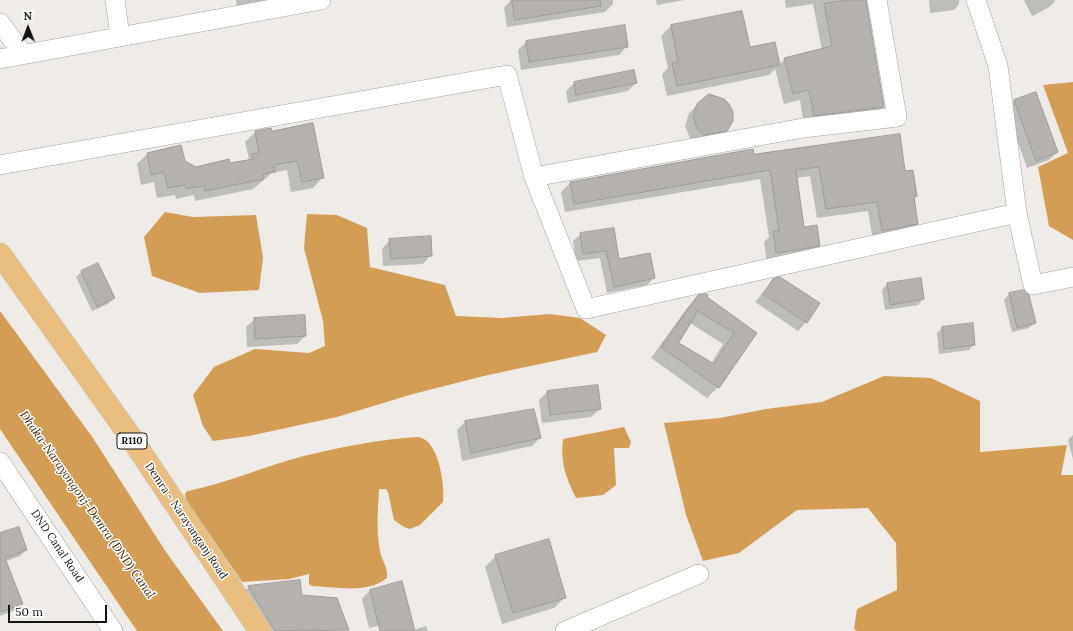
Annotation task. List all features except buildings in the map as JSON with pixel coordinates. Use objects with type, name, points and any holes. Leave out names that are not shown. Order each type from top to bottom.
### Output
[{"type":"main road","name":"Demra - Narayanganj Road","points":[[0,254],[130,436],[260,631]]},
{"type":"street","points":[[115,0],[120,36]]},
{"type":"street","points":[[0,59],[321,0]]},
{"type":"street","points":[[534,177],[803,128],[897,117],[877,0]]},
{"type":"street","points":[[976,0],[998,66],[1017,213],[1033,285],[1073,277]]},
{"type":"street","points":[[0,24],[23,54]]},
{"type":"street","points":[[0,165],[507,75],[534,177],[586,309],[1017,213]]},
{"type":"street","name":"DND Canal Road","points":[[0,462],[113,631]]},
{"type":"street","points":[[565,631],[699,574]]},
{"type":"water","points":[[1073,82],[1073,240],[1049,226],[1038,167],[1068,153],[1043,85]]},
{"type":"water","points":[[165,212],[193,217],[256,215],[263,258],[259,290],[200,293],[152,276],[144,237]]},
{"type":"water","points":[[307,214],[337,215],[367,228],[370,267],[445,285],[456,316],[502,318],[550,314],[580,318],[606,335],[597,352],[488,375],[413,394],[337,417],[249,436],[213,441],[203,426],[193,395],[214,367],[255,349],[309,353],[325,346],[323,321],[304,248]]},
{"type":"water","name":"Dhaka-Narayongonj-Demra (DND) Canal","points":[[0,311],[93,438],[166,552],[223,631],[137,631],[0,429]]},
{"type":"water","points":[[884,376],[931,378],[980,401],[980,452],[1067,445],[1061,475],[1073,475],[1073,631],[857,631],[854,629],[857,609],[897,590],[896,543],[868,508],[797,510],[739,553],[703,561],[686,515],[664,423],[720,418],[766,409],[822,402]]},
{"type":"water","points":[[624,427],[631,442],[629,448],[614,448],[616,485],[603,495],[576,498],[569,484],[563,463],[563,439]]},
{"type":"water","points":[[418,437],[425,440],[436,454],[442,475],[443,502],[420,525],[410,529],[394,520],[388,492],[386,489],[379,489],[378,535],[380,551],[387,571],[387,578],[370,586],[361,588],[341,588],[312,586],[309,584],[309,574],[289,579],[242,582],[186,500],[185,493],[188,491],[218,484],[304,456],[361,444]]}]
